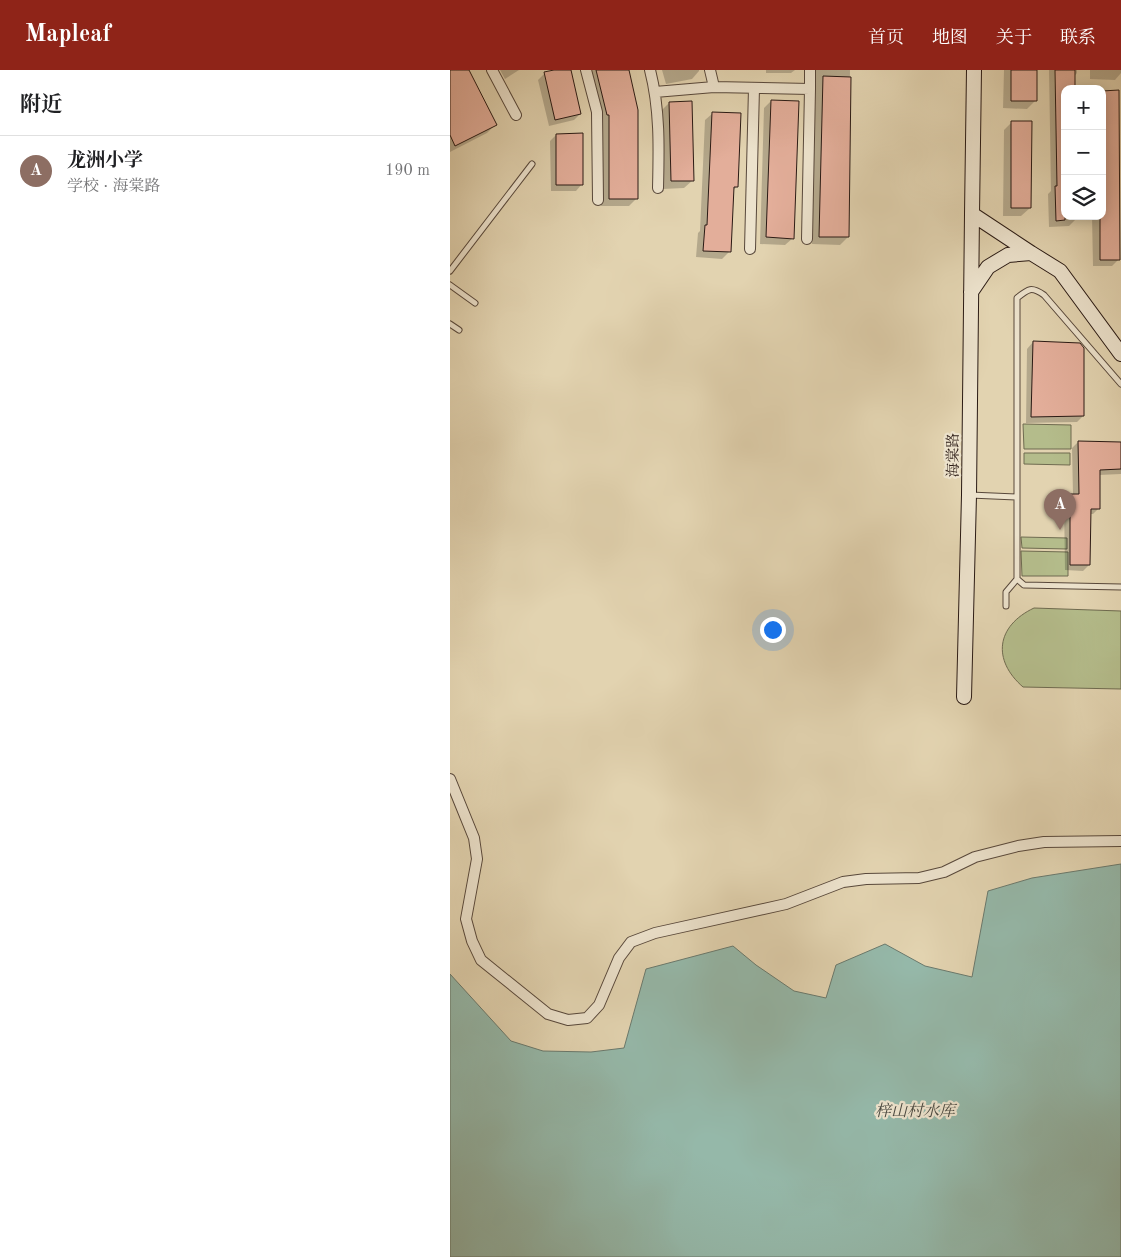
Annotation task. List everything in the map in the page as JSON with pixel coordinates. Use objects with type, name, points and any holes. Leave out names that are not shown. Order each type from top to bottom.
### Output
[{"type":"street","points":[[492,70],[516,115]]},
{"type":"street","points":[[586,70],[597,112],[598,200]]},
{"type":"street","points":[[650,70],[656,92],[659,138],[658,188]]},
{"type":"street","points":[[710,70],[714,87]]},
{"type":"street","points":[[807,239],[810,70]]},
{"type":"street","name":"海棠路","points":[[964,697],[969,495],[974,70]]},
{"type":"street","points":[[656,92],[714,87],[810,89]]},
{"type":"street","points":[[750,249],[754,88]]},
{"type":"street","points":[[972,214],[1031,254],[1060,270],[1121,354]]},
{"type":"street","points":[[971,292],[988,267],[1008,255],[1031,254]]},
{"type":"street","points":[[450,779],[474,838],[477,859],[466,919],[472,941],[481,960],[548,1014],[568,1020],[587,1018],[600,1005],[619,958],[631,942],[655,933],[786,904],[844,882],[866,879],[920,878],[944,872],[975,858],[1018,846],[1044,842],[1121,841]]},
{"type":"lane","points":[[450,271],[532,164]]},
{"type":"lane","points":[[450,285],[474,303]]},
{"type":"lane","points":[[1006,606],[1006,592],[1017,580],[1017,298],[1026,290],[1036,290],[1044,295],[1121,384]]},
{"type":"lane","points":[[450,324],[459,330]]},
{"type":"lane","points":[[969,495],[1016,497]]},
{"type":"lane","points":[[1017,580],[1024,585],[1121,588]]},
{"type":"green space","points":[[1023,424],[1071,425],[1071,449],[1024,449]]},
{"type":"green space","points":[[1024,453],[1070,453],[1070,465],[1024,464]]},
{"type":"green space","points":[[1021,537],[1067,538],[1067,549],[1022,548]]},
{"type":"green space","points":[[1021,551],[1068,552],[1068,576],[1022,576]]},
{"type":"green space","points":[[1034,608],[1121,611],[1121,689],[1023,687],[1006,666],[1003,644],[1012,624],[1021,615]]},
{"type":"water","name":"梓山村水库","points":[[1121,864],[1121,1257],[450,1257],[450,974],[511,1041],[543,1051],[591,1052],[624,1048],[646,969],[733,946],[756,965],[794,991],[826,998],[836,965],[885,944],[925,966],[972,977],[988,891],[1032,878]]},
{"type":"building","points":[[450,70],[469,70],[497,125],[455,146],[450,135]]},
{"type":"building","points":[[571,70],[581,114],[555,120],[544,72]]},
{"type":"building","points":[[596,70],[629,70],[638,110],[638,199],[609,199],[609,115],[607,115]]},
{"type":"building","points":[[1011,70],[1037,70],[1037,101],[1011,101]]},
{"type":"building","points":[[1055,70],[1075,70],[1075,85],[1061,85],[1061,220],[1065,220],[1056,221],[1055,186],[1057,186]]},
{"type":"building","points":[[823,76],[851,77],[849,237],[819,237]]},
{"type":"building","points":[[1119,90],[1120,260],[1100,260],[1100,220],[1106,220],[1106,91]]},
{"type":"building","points":[[771,100],[799,101],[794,239],[766,237]]},
{"type":"building","points":[[692,101],[694,181],[671,181],[669,102]]},
{"type":"building","points":[[712,112],[741,113],[738,187],[734,187],[731,252],[703,251],[705,225],[707,225]]},
{"type":"building","points":[[1011,121],[1032,121],[1031,208],[1011,208]]},
{"type":"building","points":[[583,133],[583,185],[556,185],[556,134]]},
{"type":"building","points":[[1033,341],[1080,343],[1084,348],[1084,416],[1031,417]]},
{"type":"building","points":[[1078,441],[1121,442],[1121,469],[1100,470],[1100,509],[1091,509],[1090,565],[1070,565],[1070,494],[1079,494]]},
{"type":"place","name":"龙洲小学","points":[[1060,530]]}]
